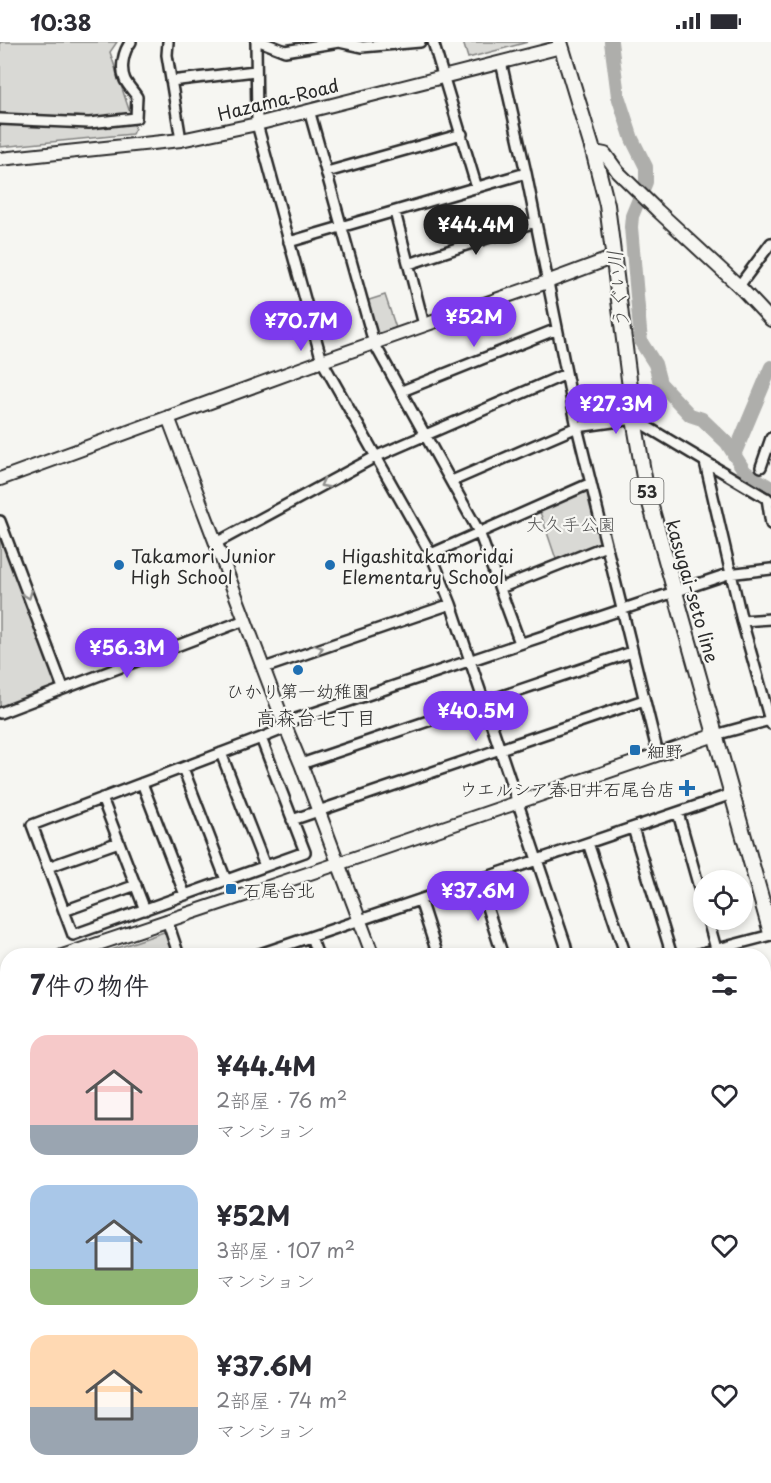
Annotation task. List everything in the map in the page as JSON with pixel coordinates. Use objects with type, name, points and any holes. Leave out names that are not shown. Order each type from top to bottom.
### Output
[{"type":"main road","name":"kasugai-seto line","points":[[560,45],[607,204],[634,419],[646,489],[771,934]]},
{"type":"street","points":[[0,119],[89,123],[136,118],[137,97],[124,80],[125,49],[131,42]]},
{"type":"street","points":[[168,42],[167,55],[181,140]]},
{"type":"street","points":[[256,42],[256,124],[322,361],[431,554],[451,604],[566,948]]},
{"type":"street","points":[[262,42],[285,51],[339,42],[362,45],[420,42]]},
{"type":"street","points":[[433,42],[477,188]]},
{"type":"street","name":"Hazama-Road","points":[[0,159],[181,140],[256,124],[560,45]]},
{"type":"street","points":[[501,62],[577,427],[658,754]]},
{"type":"street","points":[[171,81],[255,71]]},
{"type":"street","points":[[309,110],[374,343],[479,532],[520,644]]},
{"type":"street","points":[[327,172],[462,134]]},
{"type":"street","points":[[594,154],[605,154],[618,172],[739,285],[771,320]]},
{"type":"street","points":[[289,242],[525,173]]},
{"type":"street","points":[[395,212],[424,325]]},
{"type":"street","points":[[409,264],[535,222]]},
{"type":"street","points":[[739,285],[771,243]]},
{"type":"street","points":[[0,479],[614,257]]},
{"type":"street","points":[[402,391],[557,329]]},
{"type":"street","points":[[216,543],[375,457],[566,374]]},
{"type":"street","points":[[168,417],[370,948]]},
{"type":"street","points":[[452,481],[577,427],[634,419],[769,500],[771,524]]},
{"type":"street","points":[[771,438],[759,465],[771,472]]},
{"type":"street","points":[[85,948],[715,735],[770,722],[742,621],[705,462]]},
{"type":"street","points":[[431,554],[591,483]]},
{"type":"street","points":[[0,521],[63,688]]},
{"type":"street","points":[[500,588],[606,546]]},
{"type":"street","points":[[261,738],[305,852],[74,935],[32,825],[261,738],[285,726],[470,660],[731,573],[771,570]]},
{"type":"street","points":[[264,668],[451,604]]},
{"type":"street","points":[[742,621],[771,619]]},
{"type":"street","points":[[0,713],[245,620]]},
{"type":"street","points":[[301,764],[632,652]]},
{"type":"street","points":[[292,820],[644,700]]},
{"type":"street","points":[[221,753],[265,867]]},
{"type":"street","points":[[183,768],[226,880]]},
{"type":"street","points":[[142,783],[185,895]]},
{"type":"street","points":[[280,948],[732,794]]},
{"type":"street","points":[[102,798],[145,910]]},
{"type":"street","points":[[678,813],[694,870]]},
{"type":"street","points":[[633,828],[670,948]]},
{"type":"street","points":[[48,867],[119,842]]},
{"type":"street","points":[[588,843],[623,948]]},
{"type":"street","points":[[478,880],[500,948]]},
{"type":"street","points":[[64,911],[136,885]]},
{"type":"street","points":[[420,900],[435,948]]},
{"type":"street","points":[[167,920],[176,948]]},
{"type":"street","points":[[711,930],[716,948]]},
{"type":"street","points":[[729,948],[771,934]]},
{"type":"street","points":[[311,937],[315,948]]},
{"type":"green space","points":[[0,42],[117,42],[110,52],[135,128],[132,134],[0,147]]},
{"type":"green space","points":[[463,42],[528,42],[468,58]]},
{"type":"green space","points":[[385,295],[396,328],[376,335],[366,301]]},
{"type":"green space","name":"大久手公園","points":[[586,488],[589,490],[601,545],[557,562],[539,509]]},
{"type":"green space","points":[[0,531],[58,684],[56,687],[0,708]]},
{"type":"green space","points":[[505,874],[512,895],[488,903],[483,882]]},
{"type":"green space","points":[[167,931],[173,948],[117,948]]},
{"type":"waterway","name":"うぐい川","points":[[611,42],[618,96],[632,139],[646,167],[646,182],[632,216],[631,227],[641,342],[655,364],[660,383],[690,415],[702,419],[727,443],[745,472],[771,488]]},
{"type":"waterway","points":[[734,455],[771,367]]},
{"type":"place","name":"Takamori Junior High School","points":[[119,565]]},
{"type":"place","name":"Higashitakamoridai Elementary School","points":[[330,565]]},
{"type":"place","name":"ひかり第一幼稚園","points":[[298,670]]},
{"type":"place","name":"細野","points":[[635,750]]},
{"type":"place","name":"ウエルシア春日井石尾台店","points":[[687,788]]},
{"type":"place","name":"石尾台北","points":[[231,889]]},
{"type":"district","name":"高森台七丁目","points":[[316,717]]}]
